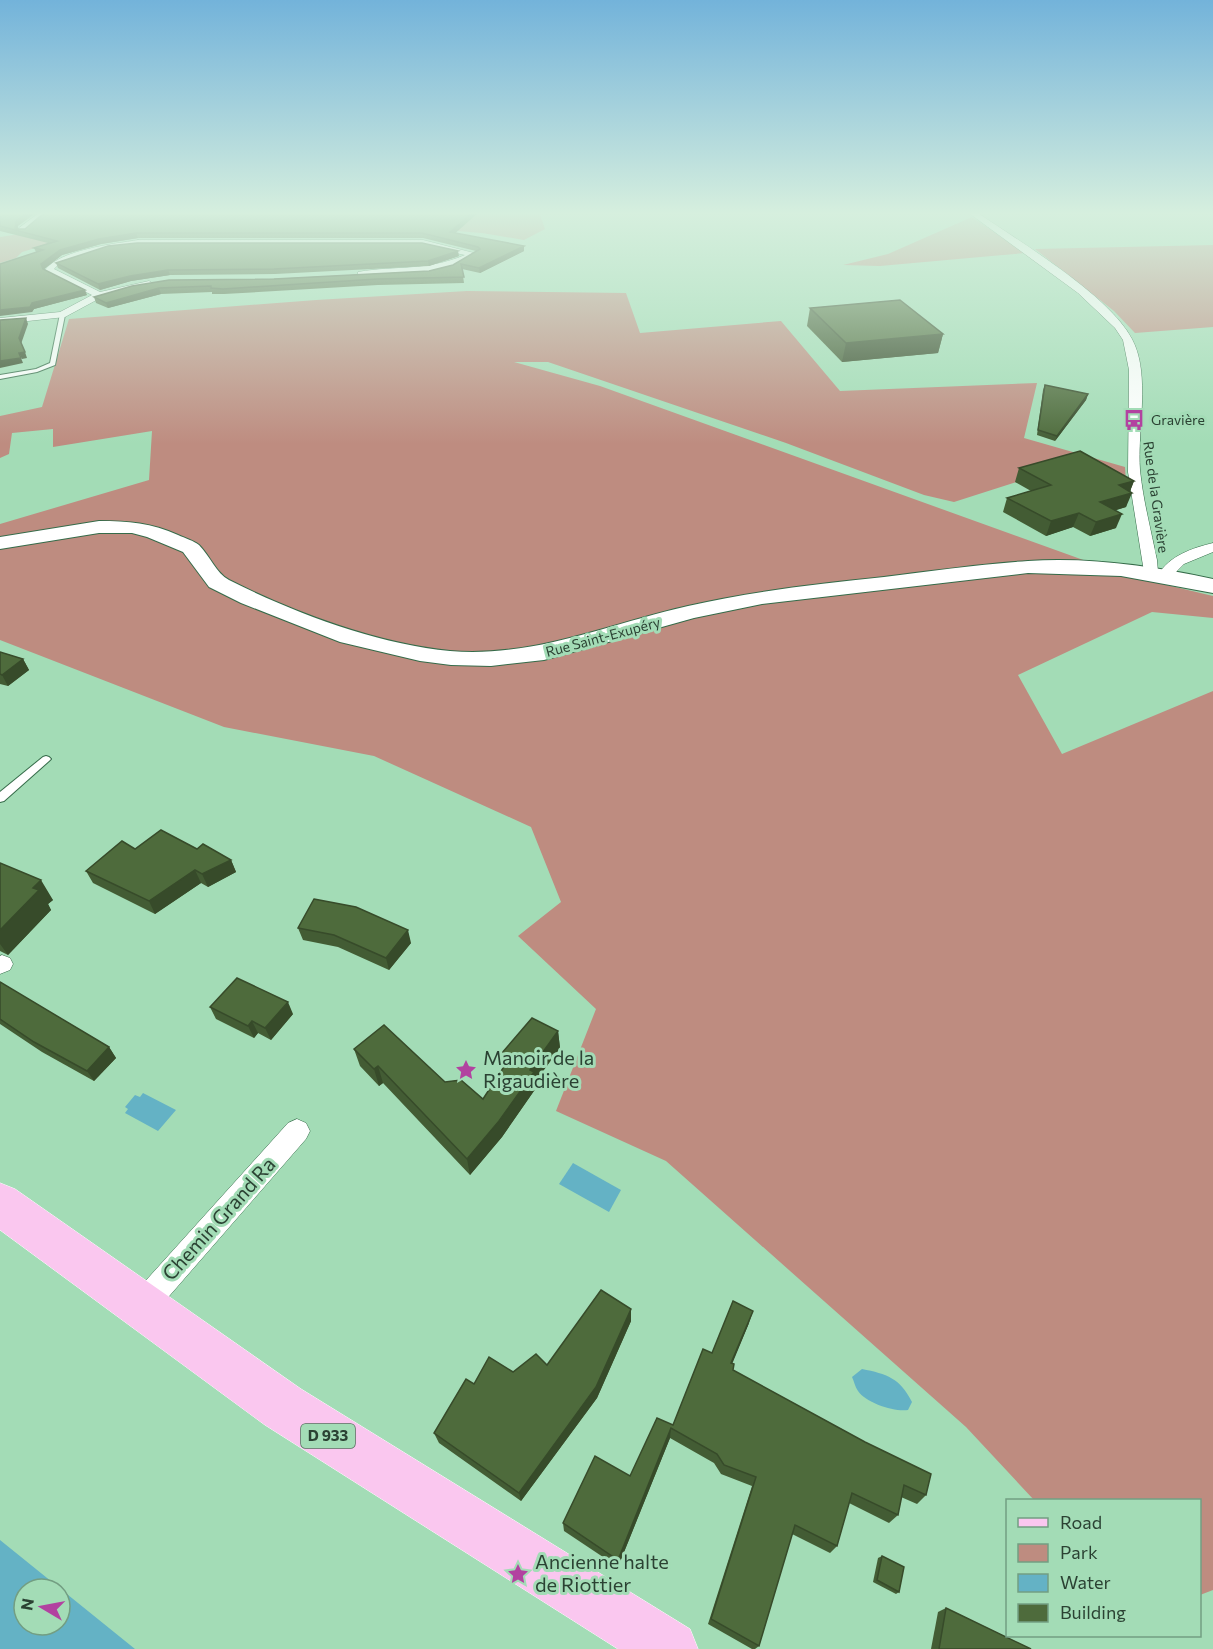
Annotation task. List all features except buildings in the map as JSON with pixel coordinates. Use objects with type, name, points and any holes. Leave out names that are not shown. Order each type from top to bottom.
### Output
[{"type":"main road","name":"D 933","points":[[0,1204],[283,1407],[670,1649]]},
{"type":"street","points":[[89,290],[99,295]]},
{"type":"street","points":[[0,321],[62,315],[99,295],[123,290]]},
{"type":"street","name":"Rue de la Gravière","points":[[1078,290],[1105,311],[1122,329],[1128,340],[1134,380],[1132,435],[1134,472],[1158,573]]},
{"type":"street","name":"Rue Saint-Exupéry","points":[[0,543],[99,527],[132,527],[154,532],[190,548],[217,582],[249,598],[348,637],[420,654],[452,658],[491,658],[544,653],[690,612],[762,597],[1028,567],[1108,567],[1158,573],[1213,586]]},
{"type":"street","points":[[1158,573],[1213,547]]},
{"type":"street","name":"Chemin Grand Ra","points":[[141,1306],[297,1131]]},
{"type":"lane","points":[[0,377],[38,370],[53,364],[62,315]]},
{"type":"lane","points":[[0,798],[46,759]]},
{"type":"green space","points":[[1087,290],[1213,290],[1213,327],[1135,333],[1114,311]]},
{"type":"green space","points":[[467,291],[626,293],[640,333],[781,321],[840,391],[1037,383],[1024,438],[1125,467],[1126,482],[1072,464],[954,502],[924,495],[786,443],[548,362],[514,362],[600,386],[1125,575],[1213,596],[1213,618],[1152,612],[1018,675],[1062,754],[1213,691],[1213,1590],[1201,1595],[1201,1499],[1033,1499],[966,1427],[666,1161],[556,1111],[596,1009],[518,936],[561,902],[531,827],[374,756],[224,727],[0,640],[0,524],[149,480],[152,431],[53,447],[53,429],[12,433],[9,454],[0,458],[0,416],[42,407],[69,319]]},
{"type":"water","points":[[143,1093],[176,1110],[158,1131],[125,1113],[128,1109],[125,1107],[135,1095],[140,1097]]},
{"type":"water","points":[[573,1163],[621,1190],[609,1212],[559,1184]]},
{"type":"water","points":[[862,1369],[886,1375],[903,1387],[912,1402],[908,1410],[895,1410],[881,1406],[862,1395],[852,1377]]},
{"type":"water","points":[[0,1540],[46,1577],[12,1577],[12,1637],[72,1637],[72,1598],[135,1649],[0,1649]]},
{"type":"place","name":"Gravière","points":[[1134,420]]},
{"type":"place","name":"Manoir de la Rigaudière","points":[[466,1070]]},
{"type":"place","name":"Ancienne halte de Riottier","points":[[518,1574]]}]
